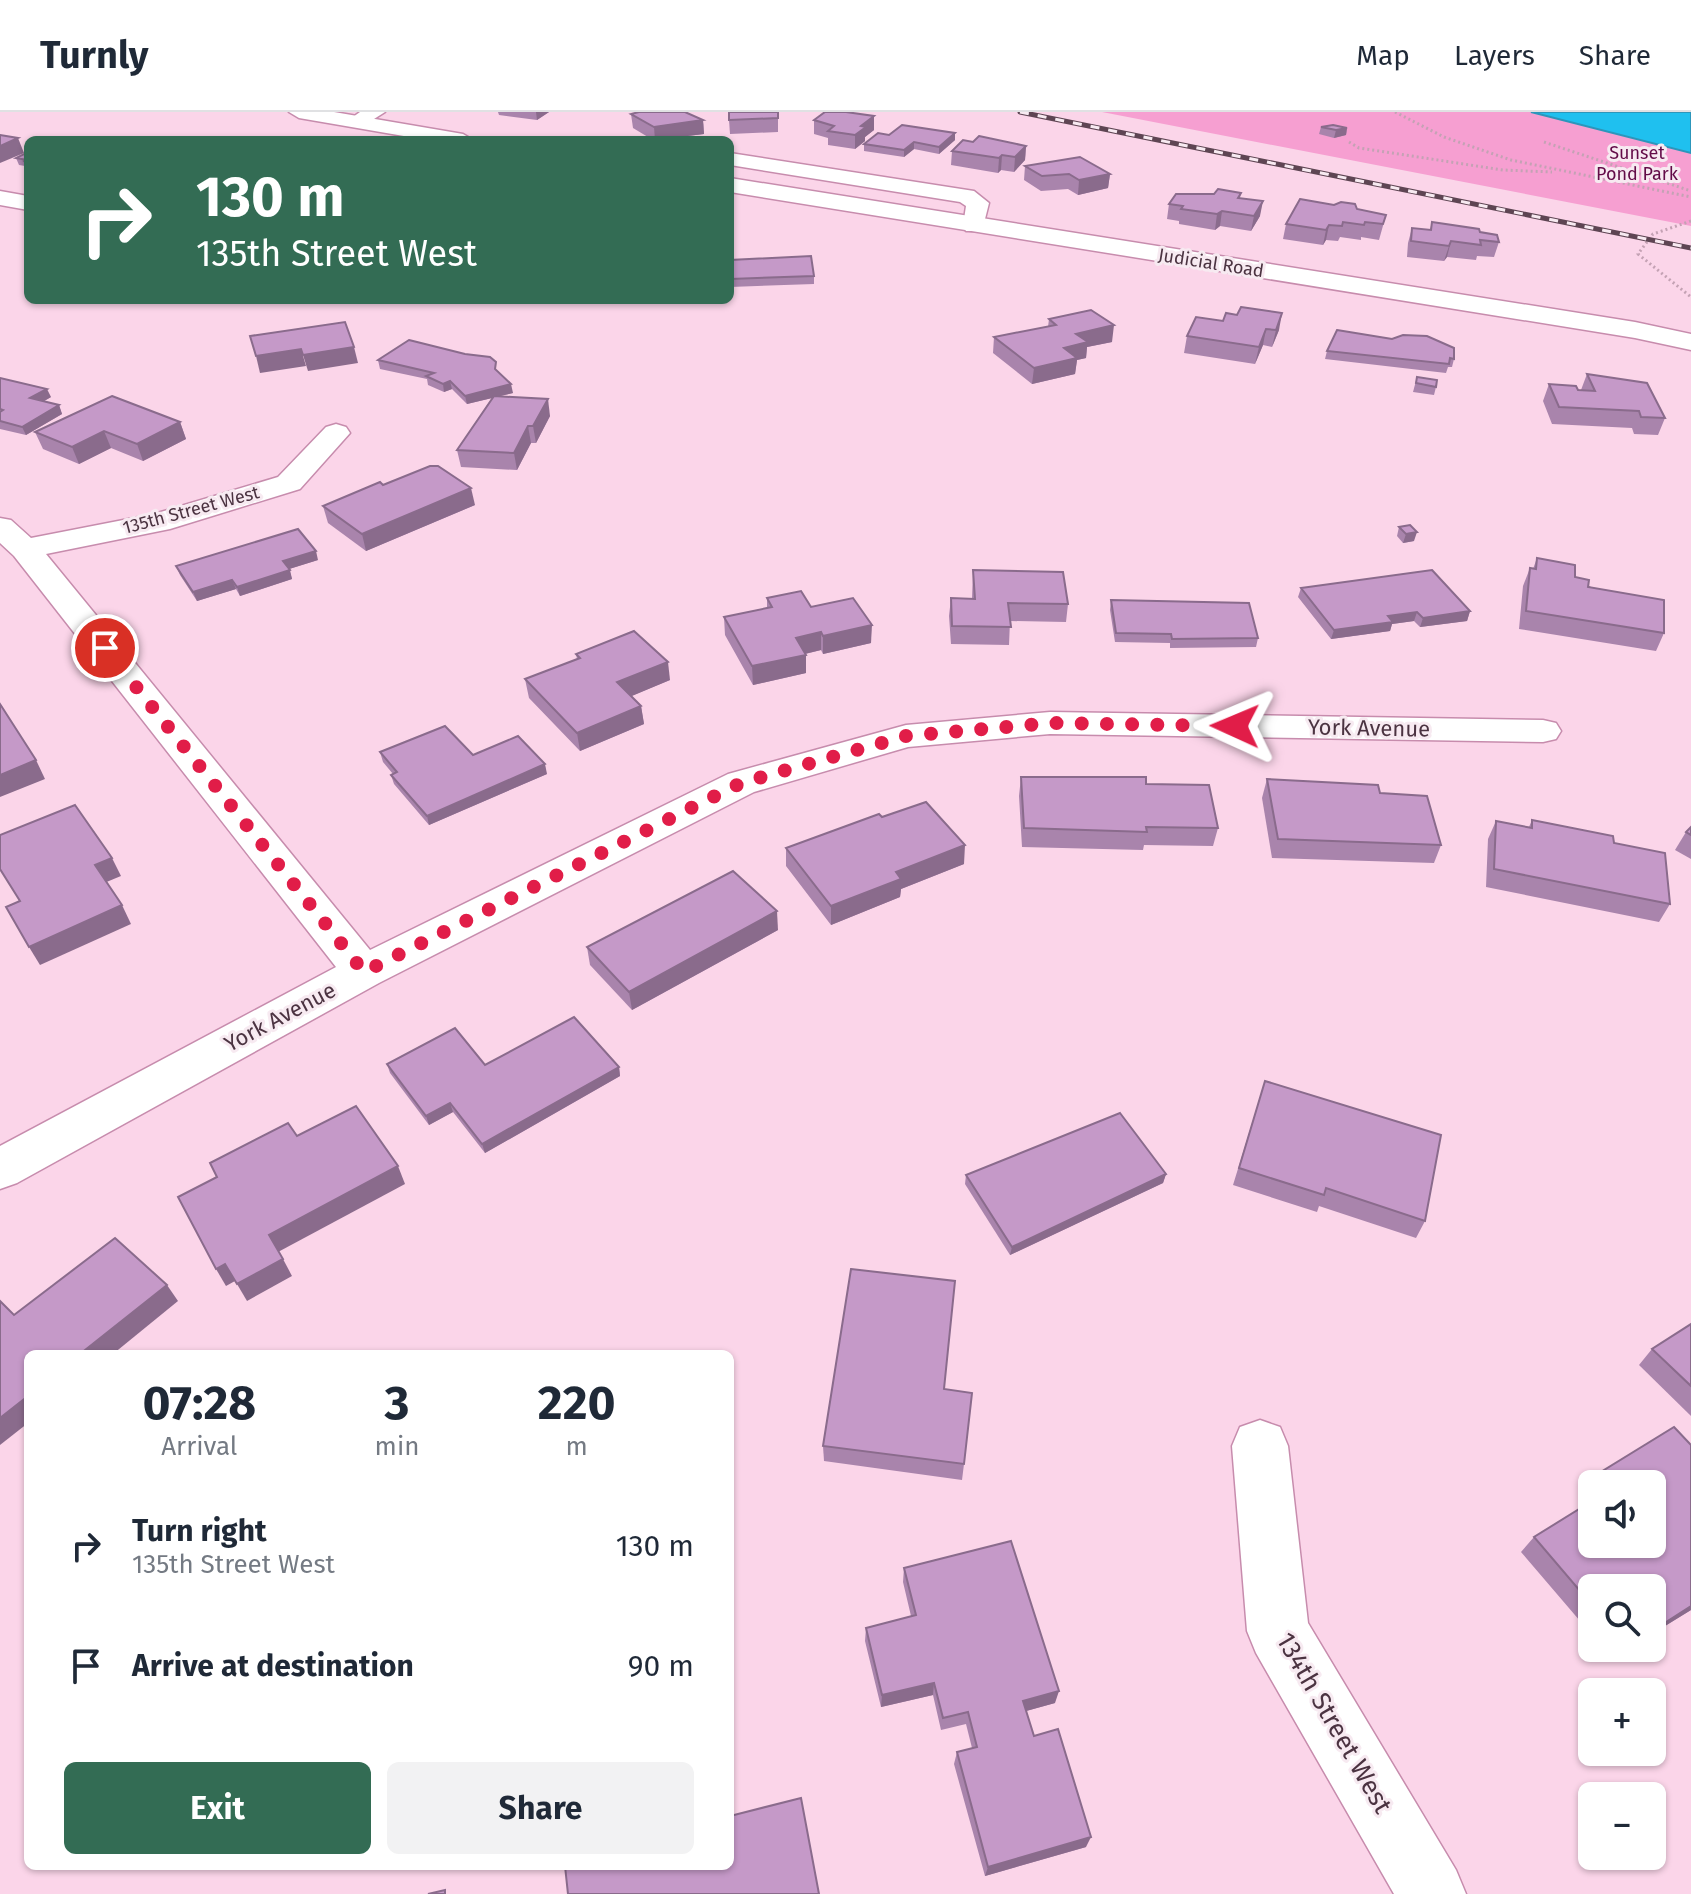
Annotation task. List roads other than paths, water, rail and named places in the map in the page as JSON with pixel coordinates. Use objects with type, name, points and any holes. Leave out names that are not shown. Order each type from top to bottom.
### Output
[{"type":"street","points":[[299,112],[439,136]]},
{"type":"street","points":[[356,122],[375,112]]},
{"type":"street","points":[[734,160],[966,196],[978,203],[974,226]]},
{"type":"street","name":"Judicial Road","points":[[734,186],[1620,327],[1691,342]]},
{"type":"street","points":[[0,198],[24,202]]},
{"type":"street","name":"135th Street West","points":[[12,538],[159,522],[289,483],[336,433]]},
{"type":"street","name":"135th Street West","points":[[12,538],[364,972]]},
{"type":"street","name":"York Avenue","points":[[0,1169],[364,972],[741,783],[906,736],[1050,723],[1543,731]]},
{"type":"street","name":"134th Street West","points":[[1260,1446],[1278,1631],[1432,1894]]},
{"type":"water","points":[[1531,112],[1691,112],[1691,153]]},
{"type":"railway","points":[[1020,112],[1691,248]]},
{"type":"park label","name":"Sunset Pond Park","points":[[1637,163]]}]
